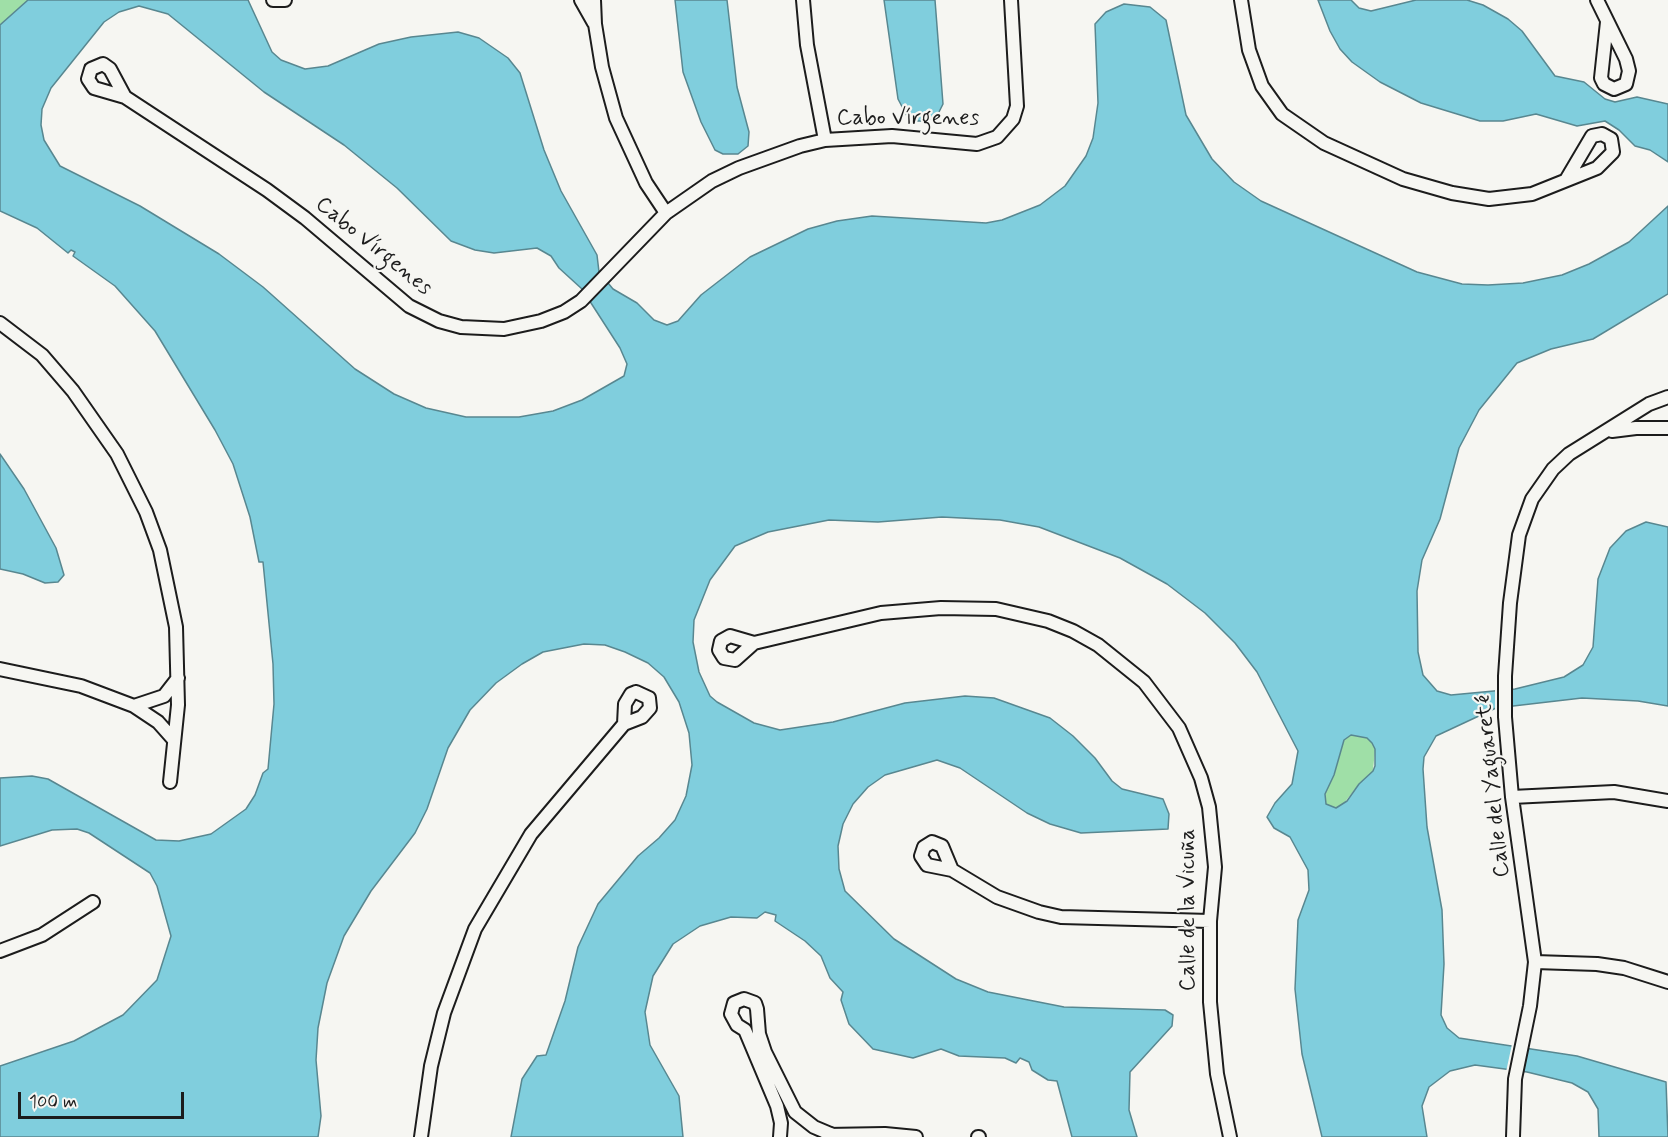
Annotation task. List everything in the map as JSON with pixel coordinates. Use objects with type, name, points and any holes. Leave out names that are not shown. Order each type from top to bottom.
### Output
[{"type":"street","points":[[273,0],[285,0]]},
{"type":"street","points":[[581,0],[594,24]]},
{"type":"street","points":[[594,0],[594,24],[607,90],[616,118],[646,183],[666,213]]},
{"type":"street","points":[[803,0],[807,45],[825,140]]},
{"type":"street","name":"Cabo Vírgenes","points":[[125,96],[267,190],[336,243],[396,297],[439,321],[481,328],[513,327],[564,312],[581,301],[666,213],[712,181],[739,168],[800,146],[825,140],[892,136],[977,144],[997,137],[1013,119],[1017,106],[1011,0]]},
{"type":"street","points":[[1241,0],[1252,61],[1262,86],[1282,114],[1324,143],[1404,179],[1471,197],[1490,199],[1532,194],[1566,180]]},
{"type":"street","points":[[1597,0],[1626,59],[1629,72],[1626,84],[1614,88],[1604,84],[1602,78],[1607,22]]},
{"type":"street","points":[[0,322],[27,341],[58,371],[103,430],[129,474],[147,512],[168,582],[176,627],[178,676],[170,782]]},
{"type":"street","name":"Calle del Yaguareté","points":[[1514,1137],[1515,1079],[1524,1038],[1535,962],[1512,796],[1505,717],[1510,603],[1524,517],[1532,499],[1553,469],[1585,443],[1608,432],[1649,404],[1668,397]]},
{"type":"street","name":"Calle del Yaguareté","points":[[1608,432],[1636,428],[1668,429]]},
{"type":"street","name":"Calle de la Vicuña","points":[[754,644],[880,613],[968,607],[996,609],[1048,621],[1098,645],[1144,682],[1161,701],[1179,728],[1191,752],[1209,807],[1214,835],[1215,867],[1210,921],[1212,1038],[1230,1137]]},
{"type":"street","points":[[0,669],[81,686],[134,706],[158,722],[174,740]]},
{"type":"street","points":[[134,706],[164,696],[178,676]]},
{"type":"street","points":[[421,1137],[431,1066],[444,1013],[475,929],[531,834],[624,724]]},
{"type":"street","points":[[1512,796],[1614,792],[1668,801]]},
{"type":"street","points":[[952,870],[997,897],[1018,906],[1061,917],[1210,921]]},
{"type":"street","points":[[0,951],[42,935],[93,902]]},
{"type":"street","points":[[1535,962],[1597,964],[1624,968],[1668,982]]},
{"type":"street","points":[[780,1137],[781,1123],[777,1106],[745,1030],[737,1024],[731,1014],[734,1003],[739,1000],[744,999],[754,1003],[759,1015],[757,1024],[765,1052],[797,1113],[814,1127],[833,1135]]},
{"type":"street","points":[[745,1030],[750,1030],[757,1024]]},
{"type":"street","points":[[781,1123],[787,1117],[797,1113]]},
{"type":"street","points":[[818,1137],[885,1134],[916,1137]]},
{"type":"green space","points":[[0,0],[28,0],[0,25]]},
{"type":"green space","points":[[1351,735],[1367,738],[1372,743],[1375,749],[1373,771],[1359,784],[1341,807],[1336,808],[1326,804],[1325,794],[1344,740]]},
{"type":"water","points":[[28,0],[248,0],[272,52],[281,60],[305,69],[328,66],[379,44],[411,37],[458,32],[479,38],[508,58],[520,73],[544,150],[561,191],[597,255],[599,272],[613,289],[637,303],[654,320],[667,325],[678,321],[701,295],[750,257],[808,229],[837,221],[872,216],[986,223],[1002,220],[1040,205],[1065,186],[1086,156],[1093,138],[1098,103],[1095,24],[1106,12],[1124,4],[1150,7],[1166,20],[1186,115],[1212,159],[1234,182],[1261,201],[1417,272],[1462,284],[1488,285],[1523,283],[1562,275],[1589,264],[1629,242],[1668,206],[1668,294],[1593,339],[1551,349],[1517,363],[1479,410],[1459,448],[1440,519],[1422,560],[1417,591],[1418,652],[1423,675],[1437,691],[1451,695],[1515,689],[1564,677],[1583,665],[1593,647],[1598,579],[1610,548],[1626,531],[1646,522],[1668,527],[1668,706],[1638,701],[1582,698],[1496,708],[1436,736],[1424,757],[1423,769],[1427,827],[1442,910],[1444,964],[1441,1015],[1447,1028],[1459,1038],[1577,1056],[1666,1082],[1668,1137],[1599,1137],[1598,1109],[1588,1092],[1572,1083],[1527,1072],[1475,1065],[1450,1071],[1429,1087],[1422,1106],[1427,1137],[1322,1137],[1302,1054],[1295,989],[1298,920],[1309,890],[1308,870],[1290,837],[1274,828],[1267,817],[1275,803],[1292,784],[1298,751],[1257,672],[1235,643],[1205,613],[1167,584],[1120,558],[1039,527],[1000,520],[942,517],[878,522],[829,520],[768,532],[735,546],[710,580],[694,620],[693,642],[699,672],[710,696],[717,702],[754,723],[780,730],[833,722],[905,703],[965,696],[994,698],[1050,718],[1073,736],[1095,758],[1112,781],[1122,789],[1163,799],[1169,814],[1168,829],[1081,833],[1050,824],[1027,813],[960,768],[937,760],[885,775],[868,787],[853,804],[843,824],[838,846],[839,869],[845,891],[894,939],[956,979],[988,992],[1064,1007],[1165,1010],[1173,1015],[1172,1026],[1130,1072],[1129,1110],[1137,1137],[1072,1137],[1057,1081],[1048,1080],[1032,1070],[1029,1062],[1020,1058],[1016,1063],[1005,1058],[959,1056],[941,1049],[913,1058],[873,1049],[849,1024],[841,1000],[843,992],[830,978],[821,956],[805,941],[775,921],[776,915],[765,912],[757,918],[731,917],[700,926],[673,944],[653,976],[645,1012],[650,1045],[679,1096],[683,1137],[511,1137],[522,1079],[537,1056],[546,1055],[565,1001],[578,947],[598,904],[638,856],[675,820],[686,796],[692,765],[689,733],[679,702],[664,677],[648,663],[625,652],[605,645],[584,644],[543,652],[522,664],[496,683],[470,710],[448,748],[427,809],[415,833],[371,891],[344,936],[327,983],[318,1028],[316,1060],[321,1116],[318,1137],[0,1137],[0,1066],[74,1041],[123,1015],[157,980],[171,936],[157,886],[150,873],[89,833],[77,829],[52,830],[0,846],[0,778],[32,776],[48,779],[156,840],[179,841],[211,834],[246,809],[255,795],[263,773],[268,769],[274,704],[273,664],[263,562],[259,562],[250,517],[233,464],[215,430],[155,331],[115,286],[73,256],[75,252],[71,250],[68,253],[37,228],[0,211],[0,25]],"holes":[[[139,6],[168,14],[264,92],[344,145],[397,188],[451,241],[475,250],[494,253],[537,248],[551,256],[559,268],[582,289],[620,348],[627,364],[624,376],[582,400],[553,411],[519,417],[466,417],[426,408],[394,394],[355,369],[263,287],[219,254],[140,206],[60,166],[44,140],[41,125],[42,109],[51,88],[104,22],[119,12]],[[1351,735],[1367,738],[1372,743],[1375,749],[1375,766],[1347,801],[1336,808],[1326,804],[1325,794],[1334,775],[1344,740]]]},
{"type":"water","points":[[675,0],[727,0],[737,87],[749,132],[748,146],[738,154],[723,154],[715,150],[701,122],[683,72]]},
{"type":"water","points":[[884,0],[935,0],[943,104],[938,114],[927,121],[914,121],[908,118],[898,99]]},
{"type":"water","points":[[1318,0],[1351,0],[1359,8],[1371,11],[1416,0],[1467,0],[1483,5],[1508,19],[1522,31],[1555,76],[1584,82],[1605,99],[1615,102],[1637,97],[1668,104],[1668,162],[1650,150],[1635,146],[1619,130],[1605,121],[1577,126],[1536,114],[1503,121],[1480,121],[1421,103],[1380,82],[1352,62],[1340,49],[1330,31]]},
{"type":"water","points":[[0,454],[24,489],[56,548],[64,575],[58,582],[45,583],[23,574],[0,569]]},
{"type":"pier","points":[[1495,686],[1512,686],[1513,711],[1495,712]]},
{"type":"pier","points":[[1512,1044],[1528,1047],[1523,1075],[1506,1072]]}]
